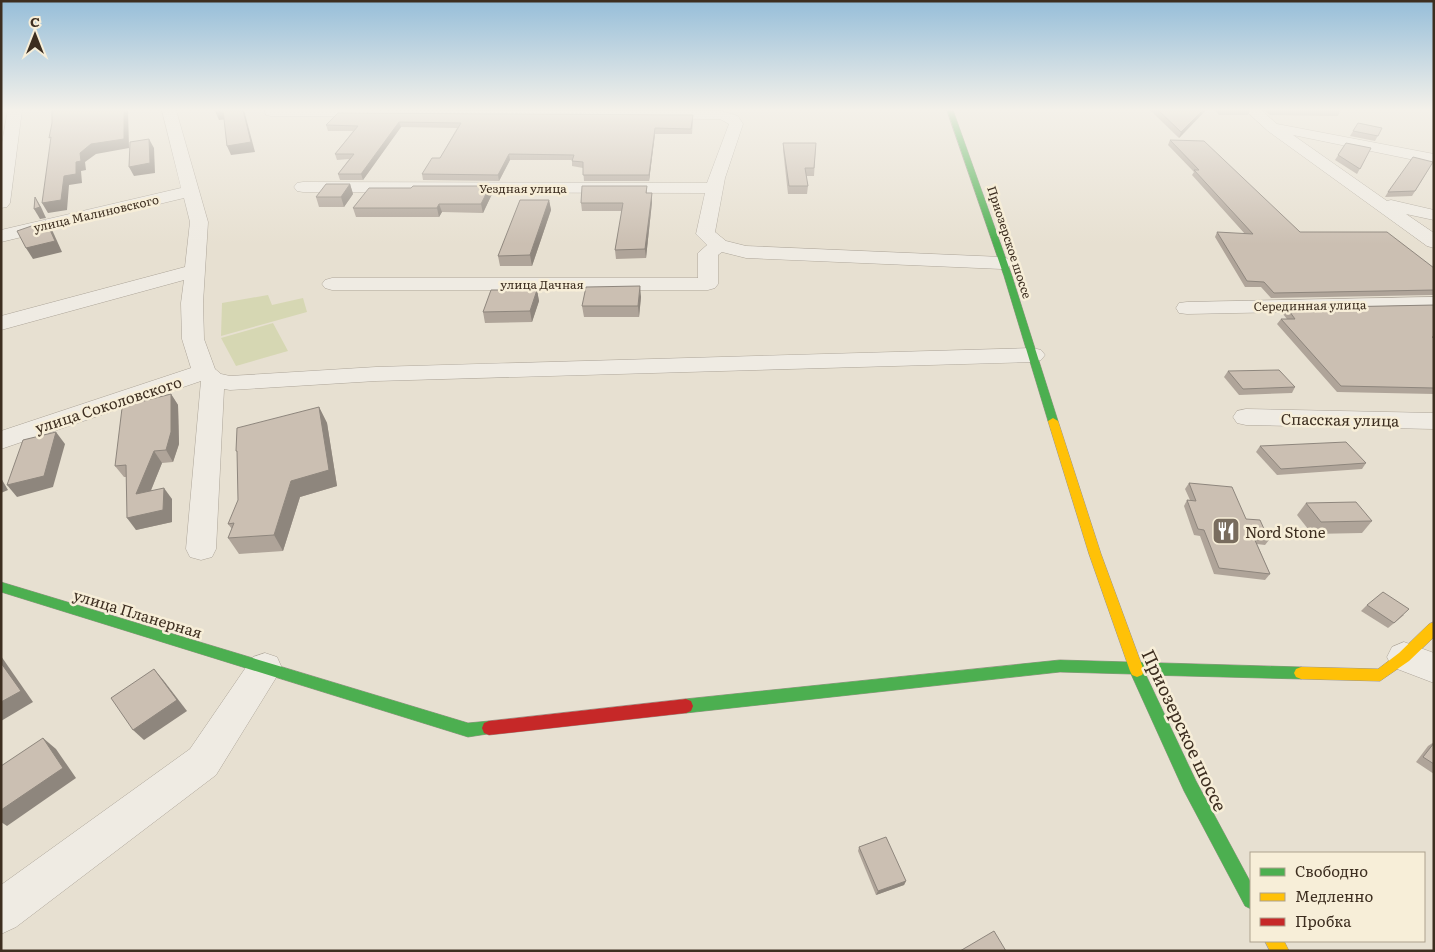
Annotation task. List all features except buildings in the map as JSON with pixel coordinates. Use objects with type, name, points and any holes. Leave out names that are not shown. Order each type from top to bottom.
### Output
[{"type":"main road","name":"Приозерское шоссе","points":[[967,154],[1033,355],[1100,568],[1136,669],[1154,712],[1207,822],[1250,898]]},
{"type":"main road","name":"улица Планерная","points":[[1,587],[468,730],[1060,666],[1380,675],[1419,662],[1434,628]]},
{"type":"street","points":[[1,203],[8,154]]},
{"type":"street","points":[[181,154],[199,222],[194,271],[193,339],[209,376],[202,549]]},
{"type":"street","points":[[723,154],[713,188],[705,234],[719,245],[746,252],[1002,263]]},
{"type":"street","points":[[1310,154],[1434,242]]},
{"type":"street","points":[[1412,154],[1434,159]]},
{"type":"street","name":"Уездная улица","points":[[303,186],[713,188]]},
{"type":"street","name":"улица Малиновского","points":[[1,236],[191,191]]},
{"type":"street","points":[[1377,202],[1434,215]]},
{"type":"street","name":"улица Дачная","points":[[332,284],[708,284],[708,253],[719,245]]},
{"type":"street","points":[[1,323],[194,271]]},
{"type":"street","name":"Серединная улица","points":[[1187,308],[1434,303]]},
{"type":"street","name":"улица Соколовского","points":[[1,440],[209,376],[236,383],[376,374],[1033,355]]},
{"type":"street","name":"Спасская улица","points":[[1246,417],[1434,421]]},
{"type":"street","points":[[1,912],[203,762],[265,668]]},
{"type":"green space","points":[[268,295],[272,305],[303,298],[307,312],[221,336],[222,303]]},
{"type":"green space","points":[[273,323],[288,351],[236,366],[221,338]]},
{"type":"traffic: fast","points":[[966,154],[1008,276],[1053,421]]},
{"type":"traffic: fast","points":[[1,587],[468,730],[489,728]]},
{"type":"traffic: fast","points":[[686,706],[1060,666],[1301,673]]},
{"type":"traffic: fast","points":[[1137,671],[1190,786],[1250,898]]},
{"type":"traffic: slow","points":[[1053,421],[1095,554],[1137,671]]},
{"type":"traffic: slow","points":[[1301,673],[1380,675],[1404,657],[1434,628]]},
{"type":"traffic: slow","points":[[1275,942],[1280,951]]},
{"type":"traffic: jam","points":[[489,728],[686,706]]},
{"type":"place","name":"Nord Stone","points":[[1226,531]]}]
